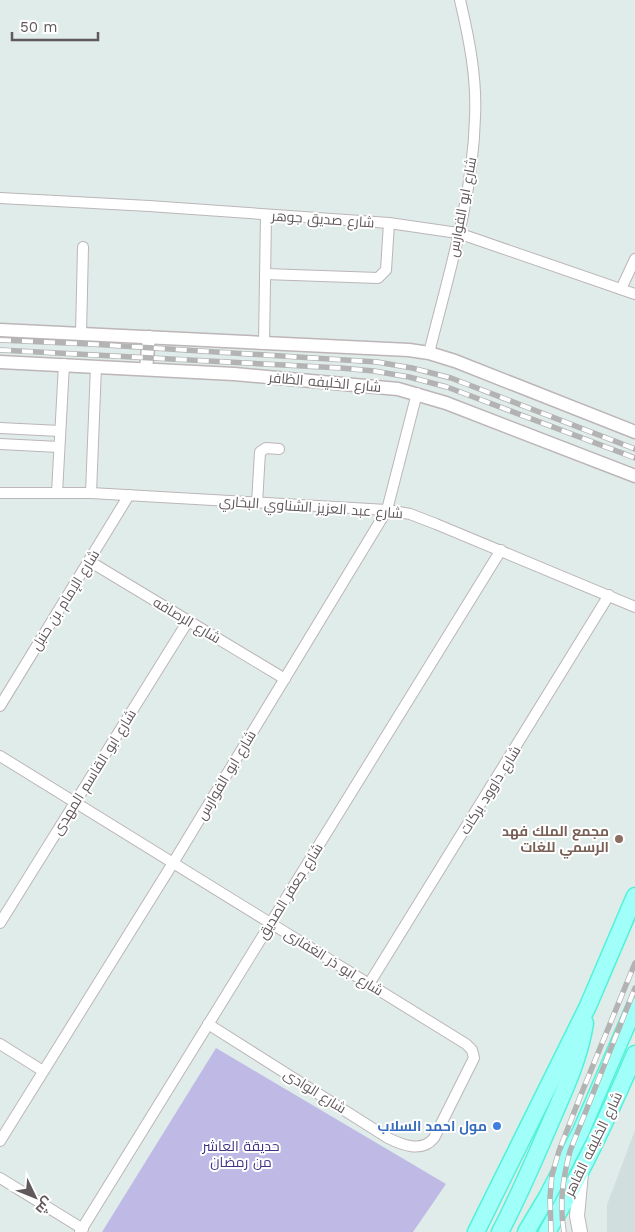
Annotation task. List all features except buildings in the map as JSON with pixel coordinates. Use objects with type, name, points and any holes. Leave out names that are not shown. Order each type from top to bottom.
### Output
[{"type":"main road","points":[[476,1232],[588,1006],[635,896]]},
{"type":"main road","points":[[500,1232],[524,1184],[574,1068],[582,1044],[588,1006]]},
{"type":"main road","points":[[526,1232],[547,1198],[581,1131],[635,1006]]},
{"type":"main road","name":"شارع الخليفه القاهر","points":[[547,1232],[582,1169],[635,1054]]},
{"type":"main road","points":[[580,1232],[577,1216],[582,1169]]},
{"type":"street","name":"شارع ابو الفوارس","points":[[429,353],[468,193],[473,152],[476,116],[473,68],[467,27],[460,0]]},
{"type":"street","name":"شارع صديق جوهر","points":[[0,198],[149,206],[390,223],[458,233],[635,294]]},
{"type":"street","points":[[264,344],[266,214]]},
{"type":"street","points":[[265,274],[378,278],[386,270],[390,223]]},
{"type":"street","points":[[81,334],[83,247]]},
{"type":"street","points":[[621,289],[635,258]]},
{"type":"street","points":[[0,330],[264,344],[392,348],[429,353],[455,361],[635,432]]},
{"type":"street","points":[[146,369],[149,337]]},
{"type":"street","name":"شارع الخليفه الظافر","points":[[0,362],[234,374],[380,386],[417,393],[455,406],[635,476]]},
{"type":"street","points":[[57,492],[64,364]]},
{"type":"street","points":[[91,493],[96,366]]},
{"type":"street","name":"شارع ابو الفوارس","points":[[0,1141],[173,863],[387,510],[417,393]]},
{"type":"street","points":[[0,428],[60,431]]},
{"type":"street","points":[[0,444],[59,447]]},
{"type":"street","points":[[257,503],[260,452],[266,448],[278,449]]},
{"type":"street","name":"شارع عبد العزيز الشناوي البخاري","points":[[0,493],[91,493],[387,510],[422,518],[635,607]]},
{"type":"street","name":"شارع الإمام بن حنبل","points":[[0,706],[129,495]]},
{"type":"street","name":"شارع جعفر الصديق","points":[[82,1230],[501,550]]},
{"type":"street","name":"شارع الرصافه","points":[[89,562],[284,679]]},
{"type":"street","name":"شارع داوود بركات","points":[[369,984],[609,595]]},
{"type":"street","name":"شارع ابو القاسم المهدى","points":[[0,923],[188,621]]},
{"type":"street","name":"شارع ابو ذر الغفارى","points":[[0,756],[470,1047],[474,1054],[474,1062],[434,1138],[426,1145]]},
{"type":"street","name":"شارع الوادى","points":[[208,1024],[388,1138],[404,1145],[426,1145]]},
{"type":"street","points":[[0,1044],[43,1071]]},
{"type":"street","points":[[0,1178],[82,1230]]},
{"type":"shaded area","points":[[635,1130],[635,1232],[607,1232],[607,1205]]},
{"type":"green space","name":"حديقة العاشر من رمضان","points":[[216,1048],[446,1184],[413,1232],[102,1232]]},
{"type":"railway","points":[[0,340],[377,362],[412,368],[451,378],[635,449]]},
{"type":"railway","points":[[0,350],[374,371],[409,377],[447,387],[635,458]]},
{"type":"railway","points":[[551,1232],[550,1197],[552,1175],[559,1151],[635,963]]},
{"type":"railway","points":[[564,1232],[562,1191],[570,1151],[635,988]]},
{"type":"place","name":"مجمع الملك فهد الرسمي للغات","points":[[619,839]]},
{"type":"place","name":"مول احمد السلاب","points":[[497,1126]]}]
